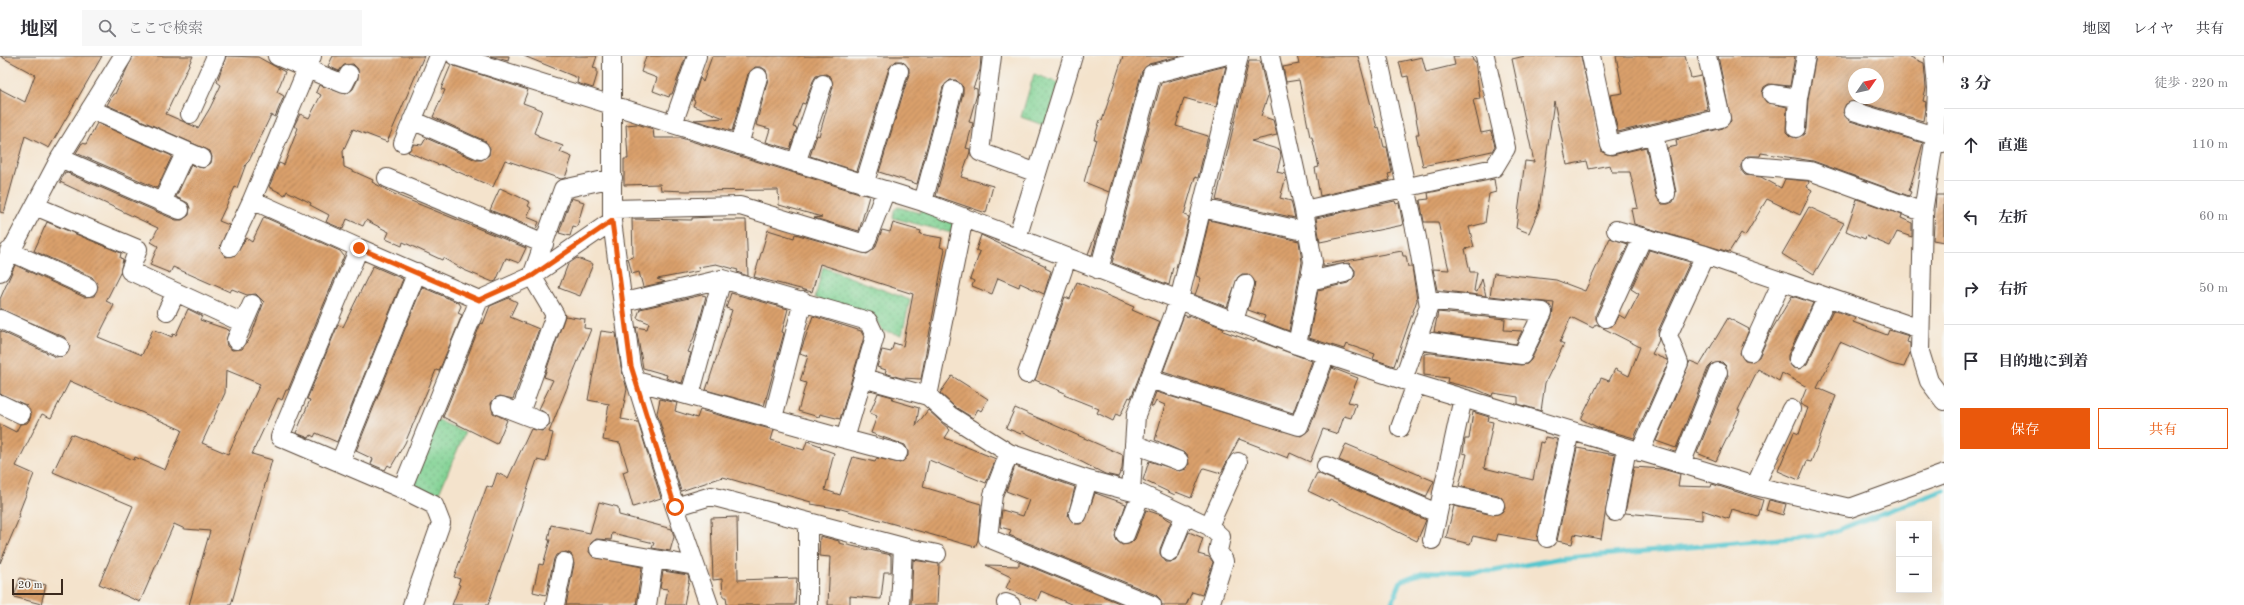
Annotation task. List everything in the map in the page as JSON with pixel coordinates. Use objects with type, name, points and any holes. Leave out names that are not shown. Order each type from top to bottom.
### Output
[{"type":"street","points":[[0,272],[9,251],[60,158],[124,56]]},
{"type":"street","points":[[190,114],[216,56]]},
{"type":"street","points":[[277,56],[310,62],[344,84],[349,74]]},
{"type":"street","points":[[403,143],[439,56]]},
{"type":"street","points":[[455,56],[614,104],[864,185],[886,190],[923,202],[1297,345],[1410,382],[1755,486],[1850,508],[1944,474]]},
{"type":"street","points":[[612,56],[614,104],[613,215],[631,366],[675,507],[709,605]]},
{"type":"street","points":[[673,124],[697,56]]},
{"type":"street","points":[[992,56],[980,152],[1037,173]]},
{"type":"street","points":[[1017,238],[1073,56]]},
{"type":"street","points":[[1099,270],[1152,74],[1202,58],[1223,56]]},
{"type":"street","points":[[1125,535],[1136,492],[1134,444],[1136,415],[1179,300],[1239,56]]},
{"type":"street","points":[[1270,56],[1304,210],[1313,262],[1297,345]]},
{"type":"street","points":[[1378,56],[1407,188],[1429,306],[1417,340],[1400,428]]},
{"type":"street","points":[[1304,210],[1494,168],[1506,148],[1485,56]]},
{"type":"street","points":[[1591,56],[1610,145],[1721,118],[1707,56]]},
{"type":"street","points":[[1796,128],[1798,98],[1806,56]]},
{"type":"street","points":[[1934,56],[1940,140],[1923,212],[1920,352],[1929,381],[1944,401]]},
{"type":"street","points":[[230,247],[252,200],[310,62]]},
{"type":"street","points":[[864,185],[899,71]]},
{"type":"street","points":[[739,145],[758,77]]},
{"type":"street","points":[[796,163],[822,84]]},
{"type":"street","points":[[923,202],[953,90]]},
{"type":"street","points":[[1772,94],[1798,98]]},
{"type":"street","points":[[90,109],[202,158]]},
{"type":"street","points":[[1853,111],[1940,140]]},
{"type":"street","points":[[412,120],[480,150]]},
{"type":"street","points":[[1654,134],[1666,194]]},
{"type":"street","points":[[162,202],[186,151]]},
{"type":"street","points":[[60,158],[180,210]]},
{"type":"street","points":[[1751,166],[1810,171],[1923,212]]},
{"type":"street","points":[[386,178],[418,199],[544,244]]},
{"type":"street","points":[[532,276],[563,189],[613,178]]},
{"type":"street","points":[[402,489],[479,300],[532,276],[613,215],[740,206],[865,244],[886,190]]},
{"type":"street","points":[[252,200],[479,300]]},
{"type":"street","points":[[35,206],[138,249],[130,271],[243,323]]},
{"type":"street","points":[[1202,208],[1308,232]]},
{"type":"street","points":[[928,396],[964,217]]},
{"type":"street","points":[[1616,230],[1705,255],[1920,329]]},
{"type":"street","points":[[1606,318],[1643,238]]},
{"type":"street","points":[[359,248],[280,437],[402,489],[434,505],[441,523],[412,605]]},
{"type":"street","points":[[9,251],[88,286]]},
{"type":"street","points":[[1615,512],[1633,450],[1679,363],[1668,335],[1705,255]]},
{"type":"street","points":[[1027,374],[1067,258]]},
{"type":"street","points":[[340,462],[417,272]]},
{"type":"street","points":[[1309,281],[1345,273]]},
{"type":"street","points":[[520,413],[555,316],[532,276]]},
{"type":"street","points":[[624,302],[722,279],[803,301],[868,321],[875,336],[845,439]]},
{"type":"street","points":[[690,395],[722,279]]},
{"type":"street","points":[[1750,352],[1782,281]]},
{"type":"street","points":[[1234,321],[1245,284]]},
{"type":"street","points":[[167,311],[176,292]]},
{"type":"street","points":[[1798,359],[1827,297]]},
{"type":"street","points":[[1417,340],[1522,355],[1543,312],[1428,300]]},
{"type":"street","points":[[774,418],[803,301]]},
{"type":"street","points":[[236,340],[252,304]]},
{"type":"street","points":[[0,319],[60,347]]},
{"type":"street","points":[[1149,379],[1299,426],[1326,354]]},
{"type":"street","points":[[1681,464],[1718,372]]},
{"type":"street","points":[[863,378],[928,396],[949,415],[1009,453],[1088,480],[1136,492],[1209,526],[1221,537],[1218,551],[1224,561],[1210,605]]},
{"type":"street","points":[[636,382],[690,395],[898,453]]},
{"type":"street","points":[[1432,540],[1463,398]]},
{"type":"street","points":[[0,404],[21,414]]},
{"type":"street","points":[[502,406],[540,421]]},
{"type":"street","points":[[1755,486],[1791,409]]},
{"type":"street","points":[[1547,538],[1570,431]]},
{"type":"street","points":[[1134,444],[1179,461]]},
{"type":"street","points":[[1009,453],[993,495],[988,538],[1152,605]]},
{"type":"street","points":[[1209,526],[1238,462]]},
{"type":"street","points":[[1326,466],[1437,514]]},
{"type":"street","points":[[1078,514],[1088,480]]},
{"type":"street","points":[[1442,493],[1495,505]]},
{"type":"street","points":[[675,507],[711,496],[903,547],[937,554]]},
{"type":"street","points":[[1170,552],[1184,514]]},
{"type":"street","points":[[808,522],[808,605]]},
{"type":"street","points":[[900,605],[903,547]]},
{"type":"street","points":[[599,549],[654,560],[695,566]]},
{"type":"street","points":[[647,605],[654,560]]},
{"type":"street","points":[[555,605],[564,562]]},
{"type":"green space","points":[[1034,74],[1059,83],[1046,126],[1021,117]]},
{"type":"green space","points":[[898,207],[920,213],[921,208],[955,218],[952,233],[893,218],[894,210]]},
{"type":"green space","points":[[823,267],[910,300],[902,335],[883,331],[874,317],[815,298]]},
{"type":"green space","points":[[437,420],[465,432],[437,498],[416,489],[411,481]]},
{"type":"building","points":[[0,56],[102,56],[49,148],[25,136],[4,213],[0,212],[0,89],[25,102],[35,75]]},
{"type":"building","points":[[133,56],[193,56],[166,114],[198,128],[221,85],[217,82],[226,56],[258,57],[285,72],[277,92],[284,96],[275,117],[271,115],[249,161],[246,164],[237,188],[235,187],[219,221],[229,225],[220,248],[226,257],[236,255],[246,238],[252,242],[264,217],[340,251],[344,256],[288,390],[286,390],[282,400],[278,398],[252,454],[272,460],[231,605],[189,605],[210,531],[185,529],[174,524],[140,602],[99,584],[133,506],[53,472],[71,434],[134,460],[135,457],[165,470],[182,430],[70,381],[51,418],[42,414],[16,466],[34,474],[18,515],[20,516],[0,563],[0,424],[16,432],[20,424],[27,423],[31,414],[26,405],[0,394],[0,331],[56,357],[66,355],[70,346],[64,337],[0,309],[0,299],[15,265],[84,297],[94,296],[98,286],[92,277],[34,251],[47,222],[121,253],[120,258],[123,259],[120,273],[106,301],[114,305],[98,337],[142,355],[153,329],[172,337],[173,334],[176,335],[188,309],[202,316],[200,320],[229,330],[226,341],[227,346],[232,350],[242,349],[250,338],[264,302],[256,294],[247,295],[232,289],[230,292],[173,267],[170,273],[150,265],[158,246],[151,242],[158,228],[60,182],[65,172],[176,220],[182,220],[189,215],[190,208],[188,203],[176,197],[191,165],[203,168],[211,163],[212,157],[210,151],[107,105],[113,94],[115,94]],"holes":[[[226,370],[260,384],[228,454],[202,443],[225,393]]]},
{"type":"building","points":[[333,56],[424,56],[387,142],[353,129],[343,151],[344,167],[373,180],[372,182],[394,194],[526,248],[519,263],[506,258],[496,281],[493,282],[464,270],[443,258],[442,260],[403,242],[402,246],[386,239],[389,232],[366,220],[363,226],[347,219],[343,229],[326,222],[329,215],[310,205],[311,203],[287,191],[285,195],[269,187],[279,163],[284,165],[298,128],[294,126],[300,114],[309,118],[321,95],[316,92],[319,85],[346,94],[353,89],[358,79],[358,69],[353,64],[344,65],[339,71],[328,66]]},
{"type":"building","points":[[490,56],[509,56],[508,61]]},
{"type":"building","points":[[524,56],[597,56],[593,68],[597,69],[597,75],[593,88],[577,83],[578,78]]},
{"type":"building","points":[[646,56],[686,56],[672,94],[670,94],[669,97],[653,91],[657,78],[641,72]]},
{"type":"building","points":[[712,56],[981,56],[980,70],[973,88],[977,89],[977,94],[969,122],[973,123],[966,148],[970,149],[970,152],[961,177],[993,186],[986,213],[936,196],[963,93],[963,87],[956,80],[950,80],[943,87],[917,184],[879,172],[909,74],[909,68],[902,61],[896,61],[889,68],[857,171],[810,156],[817,135],[819,136],[833,87],[831,77],[826,74],[816,76],[805,104],[802,103],[793,127],[797,128],[790,149],[766,142],[770,129],[756,125],[768,79],[766,70],[761,67],[755,67],[748,74],[732,131],[694,120],[724,118],[693,106],[695,101],[693,100],[700,78],[703,82]]},
{"type":"building","points":[[1123,56],[1180,56],[1149,64],[1142,71],[1109,192],[1084,182],[1096,139],[1094,139],[1100,120],[1102,121]]},
{"type":"building","points":[[1297,56],[1358,56],[1377,128],[1379,127],[1384,147],[1387,147],[1392,173],[1388,174],[1390,180],[1320,196],[1315,168],[1319,167],[1312,137],[1310,137],[1299,80],[1286,82],[1283,67],[1299,64]]},
{"type":"building","points":[[1453,56],[1472,56],[1473,61],[1475,61],[1480,99],[1473,100],[1481,133],[1491,131],[1495,146],[1492,151],[1423,166],[1416,134],[1419,134],[1408,76],[1403,77],[1399,62],[1422,57],[1426,72],[1455,65]]},
{"type":"building","points":[[1525,56],[1581,56],[1602,152],[1612,155],[1646,147],[1656,196],[1662,204],[1673,202],[1676,192],[1667,148],[1677,146],[1676,140],[1723,128],[1731,121],[1718,56],[1795,56],[1790,86],[1769,84],[1764,87],[1762,93],[1766,102],[1787,107],[1786,132],[1790,136],[1796,138],[1804,134],[1806,129],[1808,99],[1816,56],[1908,56],[1924,63],[1926,88],[1923,101],[1926,102],[1923,121],[1866,104],[1884,104],[1884,68],[1848,68],[1848,103],[1846,104],[1843,113],[1850,121],[1923,143],[1909,191],[1911,192],[1909,196],[1813,161],[1761,153],[1760,156],[1747,156],[1741,165],[1741,170],[1745,175],[1761,177],[1781,188],[1785,179],[1808,181],[1807,187],[1812,190],[1800,215],[1767,199],[1745,236],[1741,233],[1729,252],[1634,224],[1631,209],[1638,208],[1630,172],[1612,172],[1610,165],[1589,169],[1587,161],[1567,165],[1554,101],[1539,209],[1529,233],[1516,228],[1525,161],[1534,162],[1512,59]]},
{"type":"building","points":[[1616,56],[1685,56],[1691,78],[1701,76],[1708,110],[1618,132],[1610,95],[1623,93]]},
{"type":"building","points":[[1249,61],[1260,61],[1268,96],[1261,116],[1273,120],[1277,135],[1251,141],[1280,150],[1281,156],[1277,172],[1285,174],[1286,177],[1280,198],[1291,201],[1295,218],[1216,200]]},
{"type":"building","points":[[451,65],[528,90],[523,103],[542,110],[534,133],[538,135],[538,137],[563,146],[560,152],[572,157],[565,178],[561,179],[505,160],[493,187],[408,152],[414,144],[422,145],[426,138],[476,160],[482,160],[489,155],[490,148],[485,141],[433,117],[445,90],[441,89]]},
{"type":"building","points":[[1226,66],[1216,107],[1184,98],[1176,126],[1208,136],[1198,178],[1195,177],[1184,215],[1189,217],[1176,268],[1173,267],[1169,285],[1112,263],[1161,83]]},
{"type":"building","points":[[97,123],[172,156],[157,188],[76,153],[82,143],[86,144]]},
{"type":"building","points":[[637,124],[653,129],[654,138],[681,138],[869,196],[859,231],[814,218],[822,217],[779,205],[778,190],[686,191],[661,190],[660,184],[624,185],[624,159],[628,159],[626,125]]},
{"type":"building","points":[[1494,179],[1496,192],[1489,194],[1485,223],[1469,227],[1474,247],[1465,249],[1470,272],[1477,272],[1474,291],[1477,292],[1482,279],[1486,296],[1437,290],[1433,269],[1449,270],[1438,222],[1424,222],[1420,200],[1429,199],[1428,193]]},
{"type":"building","points":[[500,188],[530,202],[528,206],[531,208],[527,217],[539,222],[536,229],[490,210]]},
{"type":"building","points":[[1936,195],[1944,195],[1944,242],[1933,240]]},
{"type":"building","points":[[571,198],[584,202],[577,227],[573,226],[570,236],[559,233]]},
{"type":"building","points":[[1857,199],[1902,215],[1901,218],[1912,223],[1912,237],[1897,232],[1890,246],[1866,236],[1865,239],[1846,231]]},
{"type":"building","points":[[1395,201],[1396,204],[1399,203],[1403,225],[1320,242],[1316,218]]},
{"type":"building","points":[[1809,207],[1844,223],[1814,274],[1782,254]]},
{"type":"building","points":[[712,217],[713,220],[746,220],[748,276],[737,272],[738,270],[716,264],[698,267],[699,271],[657,279],[665,282],[643,287],[639,272],[632,274],[628,258],[633,257],[632,219],[692,220],[692,218]]},
{"type":"building","points":[[1102,218],[1092,255],[1088,254]]},
{"type":"building","points":[[1209,220],[1299,241],[1302,262],[1289,331],[1263,321],[1265,316],[1248,310],[1255,282],[1248,274],[1242,274],[1238,277],[1227,307],[1195,295],[1201,278],[1196,276]]},
{"type":"building","points":[[893,223],[921,231],[920,234],[942,238],[940,247],[945,249],[921,379],[901,378],[885,373],[886,370],[877,367],[882,350],[891,352],[894,343],[903,346],[913,294],[820,264],[812,292],[754,277],[768,230],[794,238],[795,234],[867,254],[875,248],[882,230],[890,232]]},
{"type":"building","points":[[981,235],[1046,266],[1045,268],[1051,271],[1044,294],[1020,283],[1019,287],[998,278],[992,294],[972,286],[974,281],[970,279],[980,252],[976,250]]},
{"type":"building","points":[[1610,238],[1628,244],[1596,314],[1596,319],[1600,326],[1596,324],[1593,328],[1571,317],[1560,342],[1564,344],[1545,383],[1541,411],[1518,404],[1518,397],[1493,393],[1492,396],[1476,389],[1447,382],[1448,378],[1424,375],[1424,354],[1431,353],[1521,365],[1527,364],[1531,360],[1552,317],[1554,303],[1490,296],[1494,273],[1556,280],[1585,291]]},
{"type":"building","points":[[1649,250],[1690,262],[1658,331],[1659,340],[1652,354],[1667,360],[1668,363],[1634,438],[1599,428],[1581,419],[1601,378],[1609,381],[1615,369],[1629,376],[1640,347],[1603,328],[1612,326],[1619,315],[1626,319],[1639,294],[1631,289]]},
{"type":"building","points":[[1402,251],[1403,256],[1406,256],[1408,267],[1412,267],[1417,300],[1394,366],[1373,359],[1375,354],[1346,344],[1344,349],[1309,338],[1318,290],[1348,283],[1355,276],[1355,270],[1349,263],[1323,267],[1323,265]]},
{"type":"building","points":[[577,258],[593,264],[580,296],[559,288],[568,264]]},
{"type":"building","points":[[373,266],[403,279],[337,442],[316,433],[314,437],[311,435],[309,438],[296,433],[310,400],[307,399],[338,325],[343,327]]},
{"type":"building","points":[[1077,282],[1134,307],[1132,310],[1160,322],[1131,398],[1129,397],[1120,416],[1116,414],[1113,421],[1097,413],[1099,409],[1064,395],[1065,393],[1035,380],[1065,297],[1070,299]]},
{"type":"building","points":[[422,287],[459,303],[461,306],[458,313],[462,315],[439,371],[436,370],[405,443],[391,467],[388,465],[385,470],[371,464],[373,459],[356,451]]},
{"type":"building","points":[[731,293],[788,309],[782,332],[784,333],[764,406],[706,390],[732,310],[726,308]]},
{"type":"building","points":[[702,295],[706,296],[698,327],[688,352],[691,353],[682,383],[666,378],[667,375],[643,368],[636,327],[647,329],[649,323],[637,318],[640,309]]},
{"type":"building","points":[[1792,296],[1813,303],[1788,355],[1788,360],[1793,368],[1799,369],[1807,364],[1833,310],[1855,318],[1853,322],[1887,335],[1889,330],[1909,336],[1907,342],[1910,343],[1910,353],[1904,367],[1891,364],[1840,342],[1817,388],[1836,396],[1811,462],[1807,461],[1799,480],[1778,471],[1794,432],[1799,434],[1808,408],[1800,404],[1807,387],[1782,373],[1779,381],[1758,369],[1716,461],[1697,453],[1728,376],[1726,366],[1722,362],[1712,364],[1708,368],[1676,448],[1656,441],[1690,361],[1700,365],[1728,318],[1749,329],[1740,353],[1745,361],[1751,362],[1759,357],[1771,331]]},
{"type":"building","points":[[509,298],[517,302],[510,317],[539,329],[513,399],[500,396],[495,398],[491,403],[493,413],[507,420],[497,444],[443,417],[481,323],[483,324],[490,306]]},
{"type":"building","points":[[1438,312],[1505,319],[1504,330],[1522,331],[1516,344],[1434,332]]},
{"type":"building","points":[[1184,315],[1188,317],[1188,315],[1224,328],[1223,331],[1254,342],[1255,340],[1312,361],[1293,413],[1163,372]]},
{"type":"building","points":[[565,316],[585,319],[584,328],[591,329],[549,432],[553,433],[546,462],[537,460],[488,605],[452,605],[460,585],[458,584],[460,579],[454,577],[487,486],[492,488],[497,473],[508,478],[531,429],[542,431],[550,425],[548,415],[539,409],[553,380],[544,377]]},
{"type":"building","points":[[813,316],[861,331],[864,337],[840,419],[820,414],[819,417],[798,411],[806,383],[800,381],[808,356],[800,353]]},
{"type":"building","points":[[601,331],[616,333],[621,367],[627,389],[621,419],[638,422],[661,498],[633,507],[623,472],[628,470],[620,443],[603,440],[609,404],[588,400]]},
{"type":"building","points":[[1332,368],[1358,378],[1348,402],[1356,404],[1351,418],[1344,416],[1338,434],[1323,429],[1310,462],[1290,453],[1288,458],[1239,439],[1221,473],[1203,469],[1191,498],[1176,492],[1175,495],[1143,480],[1149,461],[1180,471],[1186,469],[1189,464],[1187,454],[1155,440],[1165,405],[1156,401],[1153,407],[1151,406],[1156,392],[1301,436],[1309,430]]},
{"type":"building","points":[[952,376],[988,399],[981,411],[978,409],[973,418],[955,407],[940,393]]},
{"type":"building","points":[[878,393],[893,397],[892,400],[919,408],[916,426],[928,410],[950,430],[945,438],[996,459],[986,483],[929,460],[923,487],[981,504],[978,540],[975,547],[841,509],[811,504],[811,502],[723,477],[681,491],[657,413],[660,399],[677,403],[675,411],[697,418],[700,410],[774,430],[771,440],[804,450],[807,441],[821,446],[820,448],[834,453],[825,490],[840,495],[853,457],[875,462],[877,458],[900,463],[908,456],[908,451],[905,445],[871,433],[877,416],[870,413]]},
{"type":"building","points":[[1015,408],[1123,455],[1122,469],[1118,477],[1105,474],[1022,431],[1021,434],[1006,428]]},
{"type":"building","points":[[1473,412],[1489,417],[1488,421],[1493,422],[1484,468],[1533,480],[1540,442],[1544,443],[1545,437],[1557,439],[1537,541],[1498,534],[1496,541],[1473,536],[1470,544],[1446,538],[1454,506],[1493,515],[1502,512],[1505,507],[1502,498],[1498,495],[1459,486],[1467,454],[1463,453],[1465,439],[1469,439]]},
{"type":"building","points":[[1346,444],[1434,481],[1426,497],[1339,460]]},
{"type":"building","points":[[1577,448],[1615,455],[1601,539],[1574,534],[1572,544],[1557,541]]},
{"type":"building","points":[[1015,466],[1075,487],[1068,516],[1075,524],[1080,524],[1085,521],[1095,493],[1126,504],[1115,536],[1117,541],[1122,545],[1131,543],[1135,539],[1146,510],[1161,515],[1171,521],[1160,549],[1160,554],[1166,562],[1177,560],[1189,532],[1203,538],[1198,554],[1209,557],[1213,562],[1202,595],[1192,592],[1186,605],[1162,605],[1160,599],[1156,595],[1009,535],[1011,530],[1000,527],[1002,510],[1023,516],[1029,500],[1006,491]]},
{"type":"building","points":[[1634,467],[1662,469],[1680,474],[1678,486],[1711,487],[1712,484],[1763,500],[1758,517],[1732,509],[1729,519],[1702,510],[1702,520],[1625,513]]},
{"type":"building","points":[[1317,473],[1426,520],[1417,541],[1330,499],[1329,501],[1308,491]]},
{"type":"building","points":[[1769,500],[1786,504],[1783,515],[1766,510]]},
{"type":"building","points":[[599,502],[618,507],[619,515],[672,529],[674,537],[670,551],[652,548],[654,543],[612,533],[611,540],[596,539],[591,543],[589,552],[593,557],[642,567],[636,605],[566,605],[574,564],[571,554],[566,552],[556,555],[554,559],[546,595],[533,592],[539,564],[543,565],[550,540],[548,540],[551,525],[590,533]]},
{"type":"building","points":[[737,517],[738,580],[797,578],[795,605],[727,605],[726,597],[723,597],[722,579],[713,580],[711,518]]},
{"type":"building","points":[[820,536],[839,541],[839,543],[891,555],[891,572],[884,572],[881,599],[850,596],[850,605],[828,605],[830,557],[819,556]]},
{"type":"building","points":[[913,560],[939,564],[937,605],[911,605]]},
{"type":"building","points":[[1019,562],[1124,605],[1073,605],[1041,591],[1037,601],[1006,588],[1011,577],[986,565],[1019,566]]},
{"type":"building","points":[[663,571],[688,575],[689,579],[684,605],[665,605],[668,589],[660,588]]},
{"type":"building","points":[[20,578],[46,585],[41,604],[14,597]]},
{"type":"waterway","points":[[1391,605],[1401,581],[1423,572],[1494,571],[1556,559],[1824,535],[1944,490]]},
{"type":"route","points":[[359,248],[479,300],[532,276],[612,221],[624,302],[631,366],[675,507]]}]
